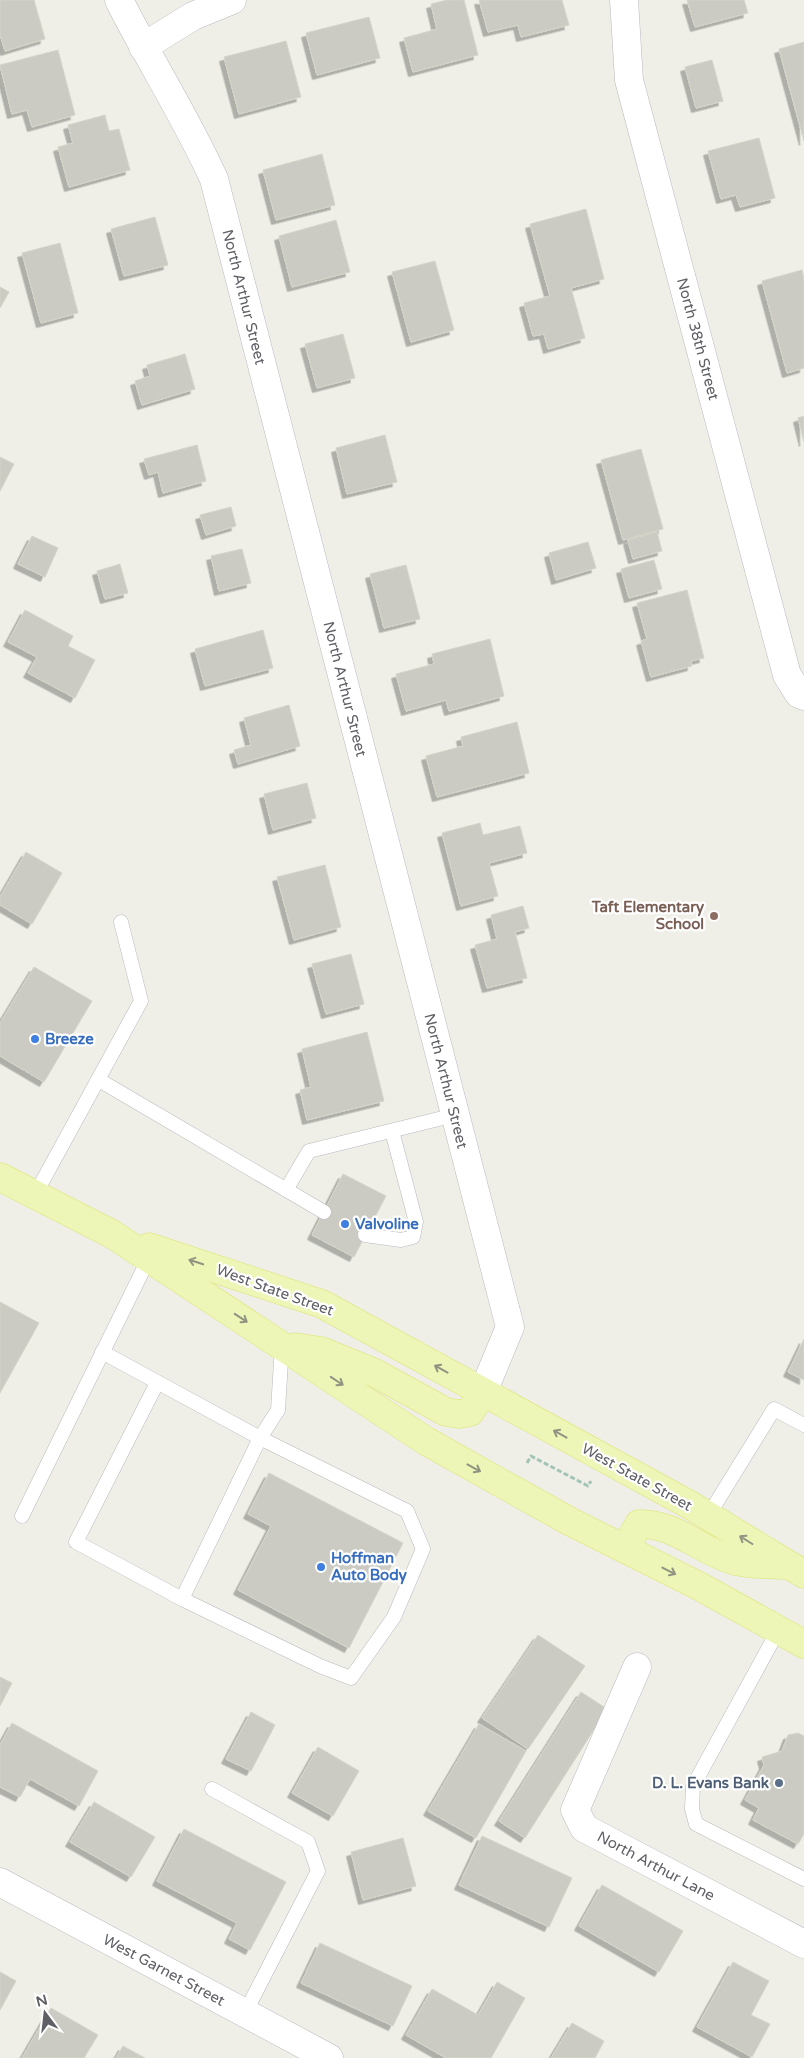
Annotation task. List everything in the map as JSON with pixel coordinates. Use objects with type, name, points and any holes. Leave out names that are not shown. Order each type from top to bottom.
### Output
[{"type":"main road","name":"West State Street","points":[[0,1177],[112,1234],[426,1440],[569,1521],[779,1629],[804,1644]]},
{"type":"main road","name":"West State Street","points":[[112,1234],[322,1304],[708,1516],[796,1570]]},
{"type":"main road","name":"West State Street","points":[[282,1345],[321,1351],[375,1373],[446,1412],[459,1414],[470,1412],[483,1392]]},
{"type":"main road","name":"West State Street","points":[[625,1549],[639,1524],[652,1524],[677,1533],[732,1561],[796,1570]]},
{"type":"street","name":"North Arthur Street","points":[[119,0],[142,47],[196,138],[214,179],[510,1327],[483,1392]]},
{"type":"street","points":[[142,47],[193,16],[232,0]]},
{"type":"street","name":"North 38th Street","points":[[624,0],[629,80],[787,675],[799,694],[804,696]]},
{"type":"street","name":"North Arthur Lane","points":[[637,1667],[575,1810],[584,1828],[804,1944]]},
{"type":"street","name":"West Garnet Street","points":[[0,1882],[329,2058]]},
{"type":"lane","points":[[36,1194],[141,1001],[121,922]]},
{"type":"lane","points":[[98,1080],[324,1212]]},
{"type":"lane","points":[[286,1190],[309,1150],[455,1115]]},
{"type":"lane","points":[[366,1235],[401,1240],[413,1238],[416,1222],[392,1131]]},
{"type":"lane","points":[[22,1516],[149,1258]]},
{"type":"lane","points":[[182,1599],[260,1438],[278,1410],[282,1345]]},
{"type":"lane","points":[[102,1352],[260,1438],[407,1511],[423,1549],[394,1617],[351,1678],[320,1666],[182,1599],[76,1542],[157,1382]]},
{"type":"lane","points":[[708,1516],[774,1409],[804,1425]]},
{"type":"lane","points":[[779,1629],[693,1786],[692,1809],[696,1824],[804,1879]]},
{"type":"lane","points":[[212,1789],[308,1842],[318,1871],[245,2014]]},
{"type":"path","points":[[527,1463],[531,1456],[588,1486],[592,1478]]},
{"type":"building","points":[[0,0],[34,0],[45,39],[5,51],[0,34]]},
{"type":"building","points":[[447,0],[464,0],[478,55],[413,72],[404,38],[437,29],[431,4]]},
{"type":"building","points":[[479,0],[562,0],[569,25],[521,37],[518,25],[488,32]]},
{"type":"building","points":[[687,0],[744,0],[748,13],[695,27]]},
{"type":"building","points":[[369,17],[380,58],[317,75],[306,33]]},
{"type":"building","points":[[286,41],[301,97],[239,114],[224,57]]},
{"type":"building","points":[[804,42],[804,141],[779,49]]},
{"type":"building","points":[[58,50],[75,115],[32,127],[27,110],[12,114],[0,65]]},
{"type":"building","points":[[712,60],[723,101],[696,108],[685,67]]},
{"type":"building","points":[[105,115],[109,131],[119,129],[130,170],[69,187],[58,147],[73,143],[68,125]]},
{"type":"building","points":[[759,138],[775,198],[740,207],[736,195],[721,199],[708,151]]},
{"type":"building","points":[[322,154],[335,205],[276,220],[263,170]]},
{"type":"building","points":[[586,209],[604,279],[571,288],[585,338],[548,349],[544,334],[533,336],[524,303],[550,296],[530,224]]},
{"type":"building","points":[[155,217],[168,265],[124,276],[111,229]]},
{"type":"building","points":[[336,220],[350,272],[292,287],[279,236]]},
{"type":"building","points":[[60,243],[78,313],[41,323],[22,253]]},
{"type":"building","points":[[435,261],[454,330],[411,342],[392,272]]},
{"type":"building","points":[[802,270],[804,279],[804,368],[787,373],[762,281]]},
{"type":"building","points":[[0,287],[9,292],[0,308]]},
{"type":"building","points":[[343,334],[355,378],[317,388],[305,344]]},
{"type":"building","points":[[185,354],[195,389],[142,405],[135,381],[150,376],[147,365]]},
{"type":"building","points":[[804,416],[804,442],[798,418]]},
{"type":"building","points":[[385,435],[397,482],[347,494],[336,448]]},
{"type":"building","points":[[197,445],[206,481],[163,493],[158,472],[149,475],[144,459]]},
{"type":"building","points":[[641,449],[663,529],[623,540],[601,460]]},
{"type":"building","points":[[0,457],[14,464],[0,491]]},
{"type":"building","points":[[231,507],[236,526],[206,535],[200,515]]},
{"type":"building","points":[[657,532],[662,551],[633,559],[628,540]]},
{"type":"building","points":[[32,536],[58,548],[45,577],[18,564]]},
{"type":"building","points":[[588,542],[596,568],[556,580],[549,553]]},
{"type":"building","points":[[242,549],[251,583],[219,591],[211,556]]},
{"type":"building","points":[[654,560],[662,589],[629,598],[621,569]]},
{"type":"building","points":[[120,564],[128,593],[105,599],[97,571]]},
{"type":"building","points":[[406,565],[420,619],[384,628],[370,574]]},
{"type":"building","points":[[687,590],[704,658],[691,661],[692,666],[651,677],[641,641],[647,639],[637,603]]},
{"type":"building","points":[[25,610],[73,636],[68,646],[95,660],[75,698],[28,673],[37,657],[8,642]]},
{"type":"building","points":[[263,630],[273,668],[205,686],[195,649]]},
{"type":"building","points":[[490,639],[504,696],[449,711],[446,700],[406,711],[396,674],[434,664],[432,654]]},
{"type":"building","points":[[289,705],[300,746],[238,764],[234,750],[251,745],[244,718]]},
{"type":"building","points":[[517,722],[529,773],[437,797],[426,756],[463,746],[461,737]]},
{"type":"building","points":[[307,783],[316,818],[273,830],[264,794]]},
{"type":"building","points":[[480,823],[483,835],[520,826],[527,853],[489,863],[498,896],[461,906],[442,833]]},
{"type":"building","points":[[26,852],[62,873],[32,924],[0,905],[0,897]]},
{"type":"building","points":[[325,865],[341,927],[294,940],[277,877]]},
{"type":"building","points":[[523,906],[529,928],[515,932],[527,978],[487,988],[475,945],[497,939],[491,915]]},
{"type":"building","points":[[351,954],[364,1004],[326,1014],[312,964]]},
{"type":"building","name":"Breeze","points":[[34,967],[92,1001],[44,1082],[0,1056],[0,1023]]},
{"type":"building","points":[[367,1032],[384,1101],[307,1120],[300,1090],[311,1087],[302,1049]]},
{"type":"building","name":"Valvoline","points":[[343,1174],[386,1196],[354,1257],[312,1235]]},
{"type":"building","points":[[0,1302],[39,1323],[0,1393]]},
{"type":"building","points":[[804,1339],[804,1380],[788,1372]]},
{"type":"building","name":"Hoffman Auto Body","points":[[269,1473],[403,1543],[349,1648],[238,1590],[271,1526],[248,1514]]},
{"type":"building","points":[[538,1635],[585,1666],[528,1749],[482,1718]]},
{"type":"building","points":[[0,1677],[12,1683],[0,1706]]},
{"type":"building","points":[[581,1692],[607,1709],[525,1838],[499,1821]]},
{"type":"building","points":[[251,1712],[275,1725],[251,1771],[226,1759]]},
{"type":"building","points":[[12,1723],[98,1771],[79,1806],[30,1779],[20,1797],[0,1787],[0,1745]]},
{"type":"building","points":[[479,1724],[526,1751],[476,1838],[428,1811]]},
{"type":"building","name":"D. L. Evans Bank","points":[[798,1733],[804,1736],[804,1834],[798,1844],[753,1820],[759,1808],[745,1800],[764,1765],[762,1757],[782,1751],[788,1735]]},
{"type":"building","points":[[318,1747],[359,1771],[333,1816],[292,1793]]},
{"type":"building","points":[[94,1802],[155,1837],[131,1877],[70,1842]]},
{"type":"building","points":[[184,1829],[286,1882],[250,1950],[229,1939],[237,1923],[157,1881]]},
{"type":"building","points":[[482,1836],[572,1878],[549,1927],[459,1885]]},
{"type":"building","points":[[403,1838],[416,1886],[363,1900],[351,1852]]},
{"type":"building","points":[[602,1885],[683,1931],[659,1972],[579,1926]]},
{"type":"building","points":[[320,1943],[412,1986],[393,2026],[301,1983]]},
{"type":"building","points":[[733,1962],[769,1981],[751,2015],[770,2024],[752,2057],[697,2027]]},
{"type":"building","points":[[0,1972],[16,1981],[0,2010]]},
{"type":"building","points":[[497,1982],[525,1998],[491,2058],[446,2058],[406,2035],[432,1989],[478,2015]]},
{"type":"building","points":[[51,2008],[98,2035],[84,2058],[22,2058]]},
{"type":"building","points":[[572,2023],[604,2041],[595,2058],[551,2058]]},
{"type":"building","points":[[123,2046],[145,2058],[116,2058]]},
{"type":"place","name":"Taft Elementary School","points":[[714,916]]},
{"type":"place","name":"Breeze","points":[[35,1039]]},
{"type":"place","name":"Valvoline","points":[[345,1224]]},
{"type":"place","name":"Hoffman Auto Body","points":[[321,1567]]},
{"type":"place","name":"D. L. Evans Bank","points":[[779,1783]]}]
